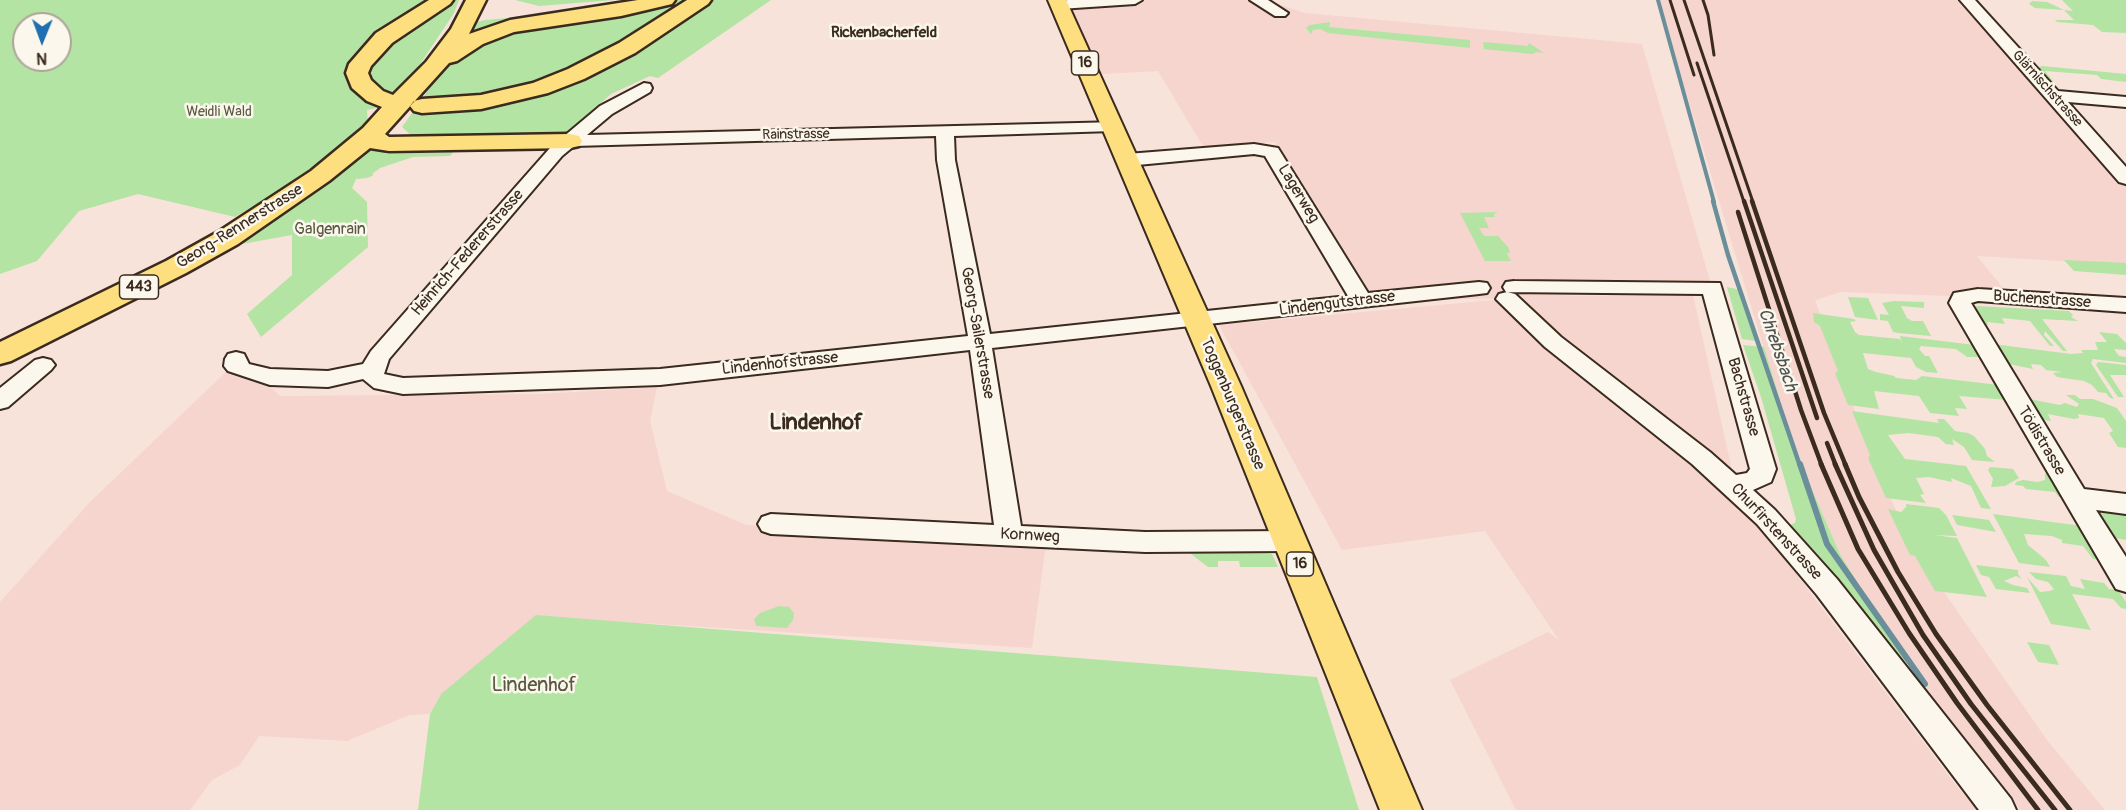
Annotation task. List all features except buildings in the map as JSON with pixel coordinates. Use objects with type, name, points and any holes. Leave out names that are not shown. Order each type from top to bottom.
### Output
[{"type":"highway","points":[[388,101],[375,96],[360,83],[357,73],[360,64],[384,38],[443,0]]},
{"type":"highway","name":"Georg-Rennerstrasse","points":[[0,354],[176,267],[272,210],[305,187],[372,133],[434,67],[456,27],[464,0]]},
{"type":"highway","points":[[456,27],[493,17],[591,7],[627,0]]},
{"type":"highway","points":[[434,67],[475,39],[510,26],[621,10],[665,0]]},
{"type":"highway","points":[[422,106],[482,102],[540,88],[567,78],[627,48],[701,0]]},
{"type":"highway","points":[[487,5],[591,7]]},
{"type":"highway","name":"Georg-Rennerstrasse","points":[[456,27],[487,5]]},
{"type":"highway","points":[[372,133],[377,142],[389,144],[570,141]]},
{"type":"main road","name":"Toggenburgerstrasse","points":[[1058,3],[1290,541],[1401,810]]},
{"type":"street","points":[[1058,3],[1135,0]]},
{"type":"street","points":[[1257,0],[1280,13]]},
{"type":"street","name":"Glärnischstrasse","points":[[1967,0],[2126,178]]},
{"type":"street","points":[[570,141],[606,110],[644,88]]},
{"type":"street","points":[[2053,96],[2126,102]]},
{"type":"street","name":"Rainstrasse","points":[[570,141],[1113,126]]},
{"type":"street","name":"Georg-Sailerstrasse","points":[[945,132],[945,160],[980,341],[1009,535]]},
{"type":"street","name":"Heinrich-Federerstrasse","points":[[372,370],[386,347],[556,152],[570,141]]},
{"type":"street","name":"Lagerweg","points":[[1127,160],[1254,149],[1272,152],[1362,301]]},
{"type":"street","name":"Lindengutstrasse","points":[[1195,319],[1479,288],[1482,280],[1490,278],[1507,281],[1511,293]]},
{"type":"street","name":"Bachstrasse","points":[[1511,293],[1712,288],[1763,469],[1762,476],[1754,481],[1733,485]]},
{"type":"street","name":"Churfirstenstrasse","points":[[1511,293],[1536,328],[1733,485],[1767,517],[1827,588],[1999,810]]},
{"type":"street","name":"Buchenstrasse","points":[[1960,300],[1978,296],[2126,305]]},
{"type":"street","name":"Tödistrasse","points":[[1960,300],[1964,312],[2126,581]]},
{"type":"street","name":"Lindenhofstrasse","points":[[372,370],[373,377],[382,383],[403,386],[617,380],[1195,319]]},
{"type":"street","points":[[236,359],[236,366],[241,369],[270,377],[328,379],[372,370]]},
{"type":"street","points":[[0,401],[43,365]]},
{"type":"street","points":[[2075,498],[2126,504]]},
{"type":"street","name":"Kornweg","points":[[771,524],[1144,542],[1290,541]]},
{"type":"shaded area","points":[[1064,0],[1266,0],[1305,13],[1642,44],[1712,288],[1555,296],[1693,295],[1738,497],[1958,788],[1978,810],[1516,810],[1450,680],[1548,632],[1559,640],[1485,531],[1342,550],[1219,325],[1517,298],[1362,301],[1275,142],[1204,148],[1158,71],[1102,74]]},
{"type":"shaded area","points":[[1658,0],[1967,0],[2126,178],[2126,265],[1977,256],[2007,293],[1950,296],[1841,292],[1815,300],[1867,445],[1894,506],[1932,575],[2047,740],[2105,810],[2020,810],[1940,709],[1906,661],[1840,554],[1795,451]]},
{"type":"shaded area","points":[[227,371],[265,382],[280,396],[541,394],[657,387],[650,421],[667,491],[746,525],[1046,544],[1032,648],[643,623],[441,694],[430,714],[409,715],[347,741],[259,736],[240,765],[212,780],[190,810],[0,810],[0,602],[91,501]]},
{"type":"green space","name":"Weidli Wald","points":[[0,0],[435,0],[348,72],[348,79],[354,91],[365,99],[367,60],[448,0],[459,0],[454,13],[407,84],[373,121],[381,107],[367,110],[368,123],[305,175],[235,217],[138,194],[79,211],[37,261],[0,274]]},
{"type":"green space","points":[[515,0],[614,0],[539,6]]},
{"type":"green space","points":[[637,0],[656,0],[465,40],[473,23],[485,20],[584,11]]},
{"type":"green space","points":[[674,0],[696,0],[586,68],[517,93],[468,102],[424,104],[420,110],[472,108],[536,93],[609,63],[709,0],[771,0],[658,78],[650,76],[611,94],[563,136],[431,139],[413,137],[402,127],[444,68],[469,46],[486,37],[542,23],[608,14]]},
{"type":"green space","points":[[2062,0],[2126,0],[2126,33],[2102,32],[2093,25],[2057,22],[2055,20],[2074,20],[2064,10],[2073,11]]},
{"type":"green space","points":[[2032,1],[2047,2],[2064,10],[2035,8],[2029,4]]},
{"type":"green space","points":[[1330,22],[1329,27],[1470,40],[1470,48],[1328,33],[1320,29],[1313,30],[1311,34],[1306,28],[1310,25]]},
{"type":"green space","points":[[1483,42],[1528,46],[1529,43],[1544,53],[1484,49]]},
{"type":"green space","points":[[2039,67],[2126,74],[2126,82],[2101,79],[2097,75],[2045,71],[2053,81],[2050,81]]},
{"type":"green space","name":"Galgenrain","points":[[368,146],[390,148],[385,154],[453,152],[450,156],[413,157],[380,168],[372,174],[374,175],[367,178],[356,179],[352,188],[367,202],[368,247],[261,337],[247,314],[292,275],[292,235],[242,244],[113,312],[101,312]]},
{"type":"green space","points":[[1498,212],[1494,214],[1495,217],[1484,217],[1489,228],[1479,228],[1484,236],[1498,236],[1508,247],[1510,252],[1507,254],[1511,261],[1485,261],[1460,213]]},
{"type":"green space","points":[[2064,260],[2126,263],[2126,275],[2074,271]]},
{"type":"green space","points":[[1727,287],[1741,290],[1756,341],[1742,339]]},
{"type":"green space","points":[[1848,297],[1868,298],[1878,320],[1855,317]]},
{"type":"green space","points":[[1924,302],[1924,308],[1901,306],[1907,318],[1912,321],[1923,321],[1931,336],[1893,332],[1888,321],[1880,320],[1880,314],[1889,315],[1882,303]]},
{"type":"green space","points":[[1977,306],[2069,311],[2073,315],[2071,317],[2078,321],[2042,319],[2067,351],[2063,351],[2045,331],[2044,335],[2054,346],[2050,346],[2030,321],[2002,318],[2005,324],[1987,322],[1988,325],[1980,324],[1973,309]]},
{"type":"green space","points":[[1813,313],[1854,319],[1856,321],[1850,322],[1859,335],[1900,339],[1902,344],[1900,336],[1975,345],[1982,357],[1967,357],[1956,349],[1921,346],[1919,349],[1925,356],[1929,356],[1938,373],[1926,372],[1916,367],[1911,358],[1863,353],[1868,369],[1876,372],[1896,378],[1916,380],[1922,376],[1999,385],[2008,400],[1959,396],[1967,409],[1955,408],[1959,416],[1930,413],[1919,396],[1874,391],[1879,409],[1848,405],[1835,373],[1838,371],[1820,326],[1814,322]]},
{"type":"green space","points":[[2099,332],[2117,334],[2126,343],[2126,350],[2114,349],[2119,356],[2126,357],[2126,363],[2093,359],[2091,363],[2114,399],[2106,393],[2098,392],[2084,381],[2057,377],[2053,373],[2062,372],[2046,370],[2041,365],[2031,364],[2033,369],[2004,363],[1993,344],[2071,354],[2083,353],[2081,350],[2098,350],[2095,342],[2107,342]]},
{"type":"green space","points":[[1743,345],[1764,347],[1795,451],[1840,554],[1906,661],[1897,661],[1787,526],[1795,523],[1796,519],[1761,397]]},
{"type":"green space","points":[[2098,362],[2126,365],[2126,375],[2110,375],[2124,397],[2118,397],[2096,365]]},
{"type":"green space","points":[[2066,395],[2075,395],[2080,399],[2093,399],[2117,408],[2126,421],[2126,448],[2118,447],[2109,433],[2113,431],[2104,418],[2078,414],[2079,418],[2074,419],[2048,414],[2051,421],[2038,419],[2029,399],[2060,405],[2065,403],[2077,407],[2079,404]]},
{"type":"green space","points":[[1852,411],[1939,423],[1937,419],[1944,419],[1955,431],[1974,436],[1985,449],[1987,456],[1995,462],[1972,460],[1964,447],[1952,439],[1954,445],[1946,444],[1938,437],[1908,433],[1888,435],[1905,459],[1966,466],[1991,509],[1981,508],[1971,486],[1951,478],[1952,482],[1929,477],[1916,478],[1924,494],[1920,495],[1926,503],[1886,498],[1868,458],[1870,455]]},
{"type":"green space","points":[[1990,467],[2013,469],[2019,478],[2005,486],[1991,487],[1993,479],[1988,470]]},
{"type":"green space","points":[[2045,473],[2052,477],[2063,497],[2059,497],[2055,492],[2026,489],[2015,485],[2016,482],[2023,480],[2038,482],[2045,480]]},
{"type":"green space","points":[[1906,504],[1939,508],[1946,515],[1957,536],[1934,535],[1957,538],[1987,597],[1935,591],[1915,556],[1910,555],[1888,509],[1901,512]]},
{"type":"green space","points":[[2098,510],[2126,513],[2126,540],[2110,537],[2097,515]]},
{"type":"green space","points":[[1993,514],[2082,526],[2101,560],[2093,559],[2083,546],[2062,543],[2062,540],[2052,536],[2024,534],[2028,545],[2046,560],[2050,567],[2019,563]]},
{"type":"green space","points":[[1952,515],[1989,520],[1996,532],[1957,525]]},
{"type":"green space","points":[[1192,546],[1261,546],[1265,553],[1272,554],[1278,567],[1240,567],[1239,561],[1218,561],[1218,567],[1208,567],[1191,554]]},
{"type":"green space","points":[[1976,565],[2018,570],[2022,579],[2016,576],[2004,581],[2027,588],[2030,593],[1996,589],[1989,577],[1981,575]]},
{"type":"green space","points":[[2029,572],[2066,576],[2071,586],[2085,589],[2080,579],[2104,583],[2109,589],[2118,590],[2126,602],[2126,609],[2121,608],[2113,599],[2072,594],[2091,630],[2051,624],[2027,577],[2040,592],[2054,589],[2048,582],[2036,579]]},
{"type":"green space","points":[[779,606],[789,607],[794,613],[793,620],[787,628],[756,626],[754,619],[760,613]]},
{"type":"green space","points":[[536,615],[1317,677],[1359,810],[418,810],[430,714],[441,694]]},
{"type":"green space","points":[[2027,642],[2049,645],[2059,665],[2038,662]]},
{"type":"waterway","name":"Chrebsbach","points":[[1658,0],[1714,202]]},
{"type":"waterway","name":"Chrebsbach","points":[[1713,201],[1728,255],[1800,466]]},
{"type":"waterway","name":"Chrebsbach","points":[[1800,464],[1827,544],[1925,684]]},
{"type":"railway","points":[[1670,0],[1694,75]]},
{"type":"railway","points":[[1684,0],[1753,202]]},
{"type":"railway","points":[[1703,0],[1708,15],[1714,55]]},
{"type":"railway","points":[[1697,63],[1744,202]]},
{"type":"railway","points":[[1744,201],[1817,418]]},
{"type":"railway","points":[[1752,201],[1824,413],[1846,466]]},
{"type":"railway","points":[[1738,212],[1801,410],[1822,466]]},
{"type":"railway","points":[[1827,443],[1836,466]]},
{"type":"railway","points":[[1821,464],[1858,549],[1909,633],[1957,703],[2038,810]]},
{"type":"railway","points":[[1835,464],[1874,550],[1923,635],[1971,704],[2055,810]]},
{"type":"railway","points":[[1845,464],[1859,497],[1898,572],[1936,634],[1987,705],[2070,810]]},
{"type":"district","name":"Rickenbacherfeld","points":[[884,33]]},
{"type":"district","name":"Lindenhof","points":[[816,423]]}]
